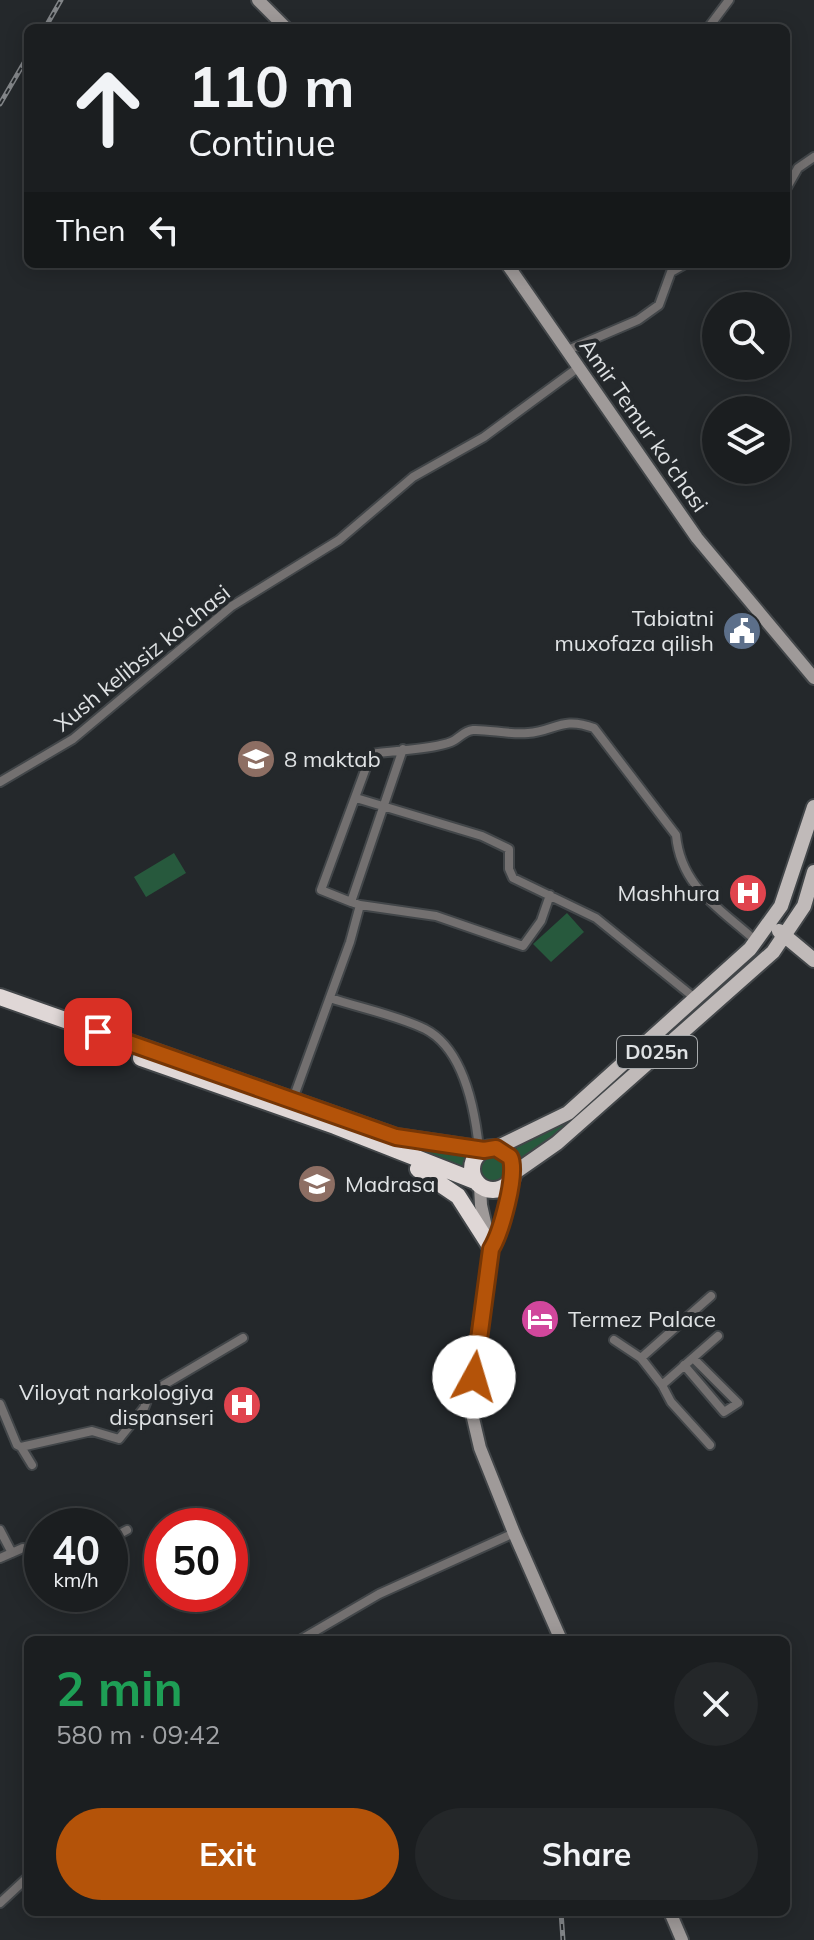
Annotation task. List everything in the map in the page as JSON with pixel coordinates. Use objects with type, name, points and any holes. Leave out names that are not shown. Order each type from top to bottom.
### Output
[{"type":"highway","points":[[0,997],[396,1137],[486,1149],[510,1157],[512,1178],[496,1191],[335,1126],[0,1008]]},
{"type":"highway","points":[[387,1148],[458,1196],[490,1248]]},
{"type":"highway","points":[[478,1184],[473,1164],[486,1149]]},
{"type":"main road","points":[[258,0],[282,24]]},
{"type":"main road","name":"Amir Temur ko'chasi","points":[[510,268],[697,538],[814,678]]},
{"type":"main road","points":[[814,807],[797,867],[772,920],[814,950]]},
{"type":"main road","points":[[790,931],[804,906],[814,872]]},
{"type":"main road","name":"D025n","points":[[486,1149],[568,1113],[697,999],[756,941],[772,920]]},
{"type":"main road","points":[[790,931],[814,960]]},
{"type":"main road","name":"D025n","points":[[512,1178],[557,1143],[773,952],[790,931]]},
{"type":"main road","points":[[490,1248],[498,1238],[512,1178]]},
{"type":"main road","points":[[478,1184],[490,1248],[476,1346],[473,1418],[480,1448],[559,1636]]},
{"type":"main road","points":[[672,1916],[682,1940]]},
{"type":"street","points":[[711,24],[729,0]]},
{"type":"street","points":[[790,182],[798,168],[814,157]]},
{"type":"street","points":[[568,350],[638,320],[659,305],[671,272],[678,268]]},
{"type":"street","name":"Xush kelibsiz ko'chasi","points":[[0,782],[73,739],[232,606],[339,540],[413,477],[484,437],[579,367]]},
{"type":"street","points":[[550,895],[541,921],[523,946],[436,916],[355,904],[321,890],[371,754],[451,742],[464,732],[477,730],[489,734],[533,733],[557,723],[581,723],[594,728],[676,835],[678,854],[689,880],[705,899],[756,941]]},
{"type":"street","points":[[293,1099],[330,998],[355,904],[403,749]]},
{"type":"street","points":[[356,798],[482,836],[509,849],[509,869],[513,878],[596,918],[697,999]]},
{"type":"street","points":[[330,998],[423,1028],[444,1045],[469,1088],[486,1149]]},
{"type":"street","points":[[641,1358],[711,1296]]},
{"type":"street","points":[[662,1385],[718,1336]]},
{"type":"street","points":[[21,1447],[92,1431],[119,1439],[144,1408],[150,1393],[243,1338]]},
{"type":"street","points":[[614,1340],[641,1358],[671,1402],[710,1445]]},
{"type":"street","points":[[684,1365],[724,1412],[738,1403],[693,1358]]},
{"type":"street","points":[[0,1404],[17,1445],[32,1465]]},
{"type":"street","points":[[0,1530],[12,1553]]},
{"type":"street","points":[[307,1636],[379,1594],[514,1533]]},
{"type":"street","points":[[0,1558],[24,1548]]},
{"type":"street","points":[[0,1903],[24,1881]]},
{"type":"green space","points":[[174,853],[186,873],[146,897],[134,877]]},
{"type":"green space","points":[[567,913],[584,932],[551,962],[533,944]]},
{"type":"green space","points":[[575,1118],[523,1161],[515,1146]]},
{"type":"green space","points":[[410,1148],[468,1154],[465,1172]]},
{"type":"green space","points":[[494,1157],[503,1161],[507,1170],[503,1179],[494,1183],[485,1179],[481,1170],[485,1161]]},
{"type":"railway","points":[[47,24],[61,0]]},
{"type":"railway","points":[[0,104],[24,63]]},
{"type":"railway","points":[[561,1916],[563,1940]]},
{"type":"place","name":"Tabiatni muxofaza qilish","points":[[742,631]]},
{"type":"place","name":"8 maktab","points":[[256,759]]},
{"type":"place","name":"Mashhura","points":[[748,893]]},
{"type":"place","name":"Madrasa","points":[[317,1184]]},
{"type":"place","name":"Termez Palace","points":[[540,1319]]},
{"type":"place","name":"Viloyat narkologiya dispanseri","points":[[242,1405]]},
{"type":"route","points":[[98,1032],[396,1137],[504,1151],[514,1164],[514,1173],[498,1238],[491,1249],[474,1377]]}]
